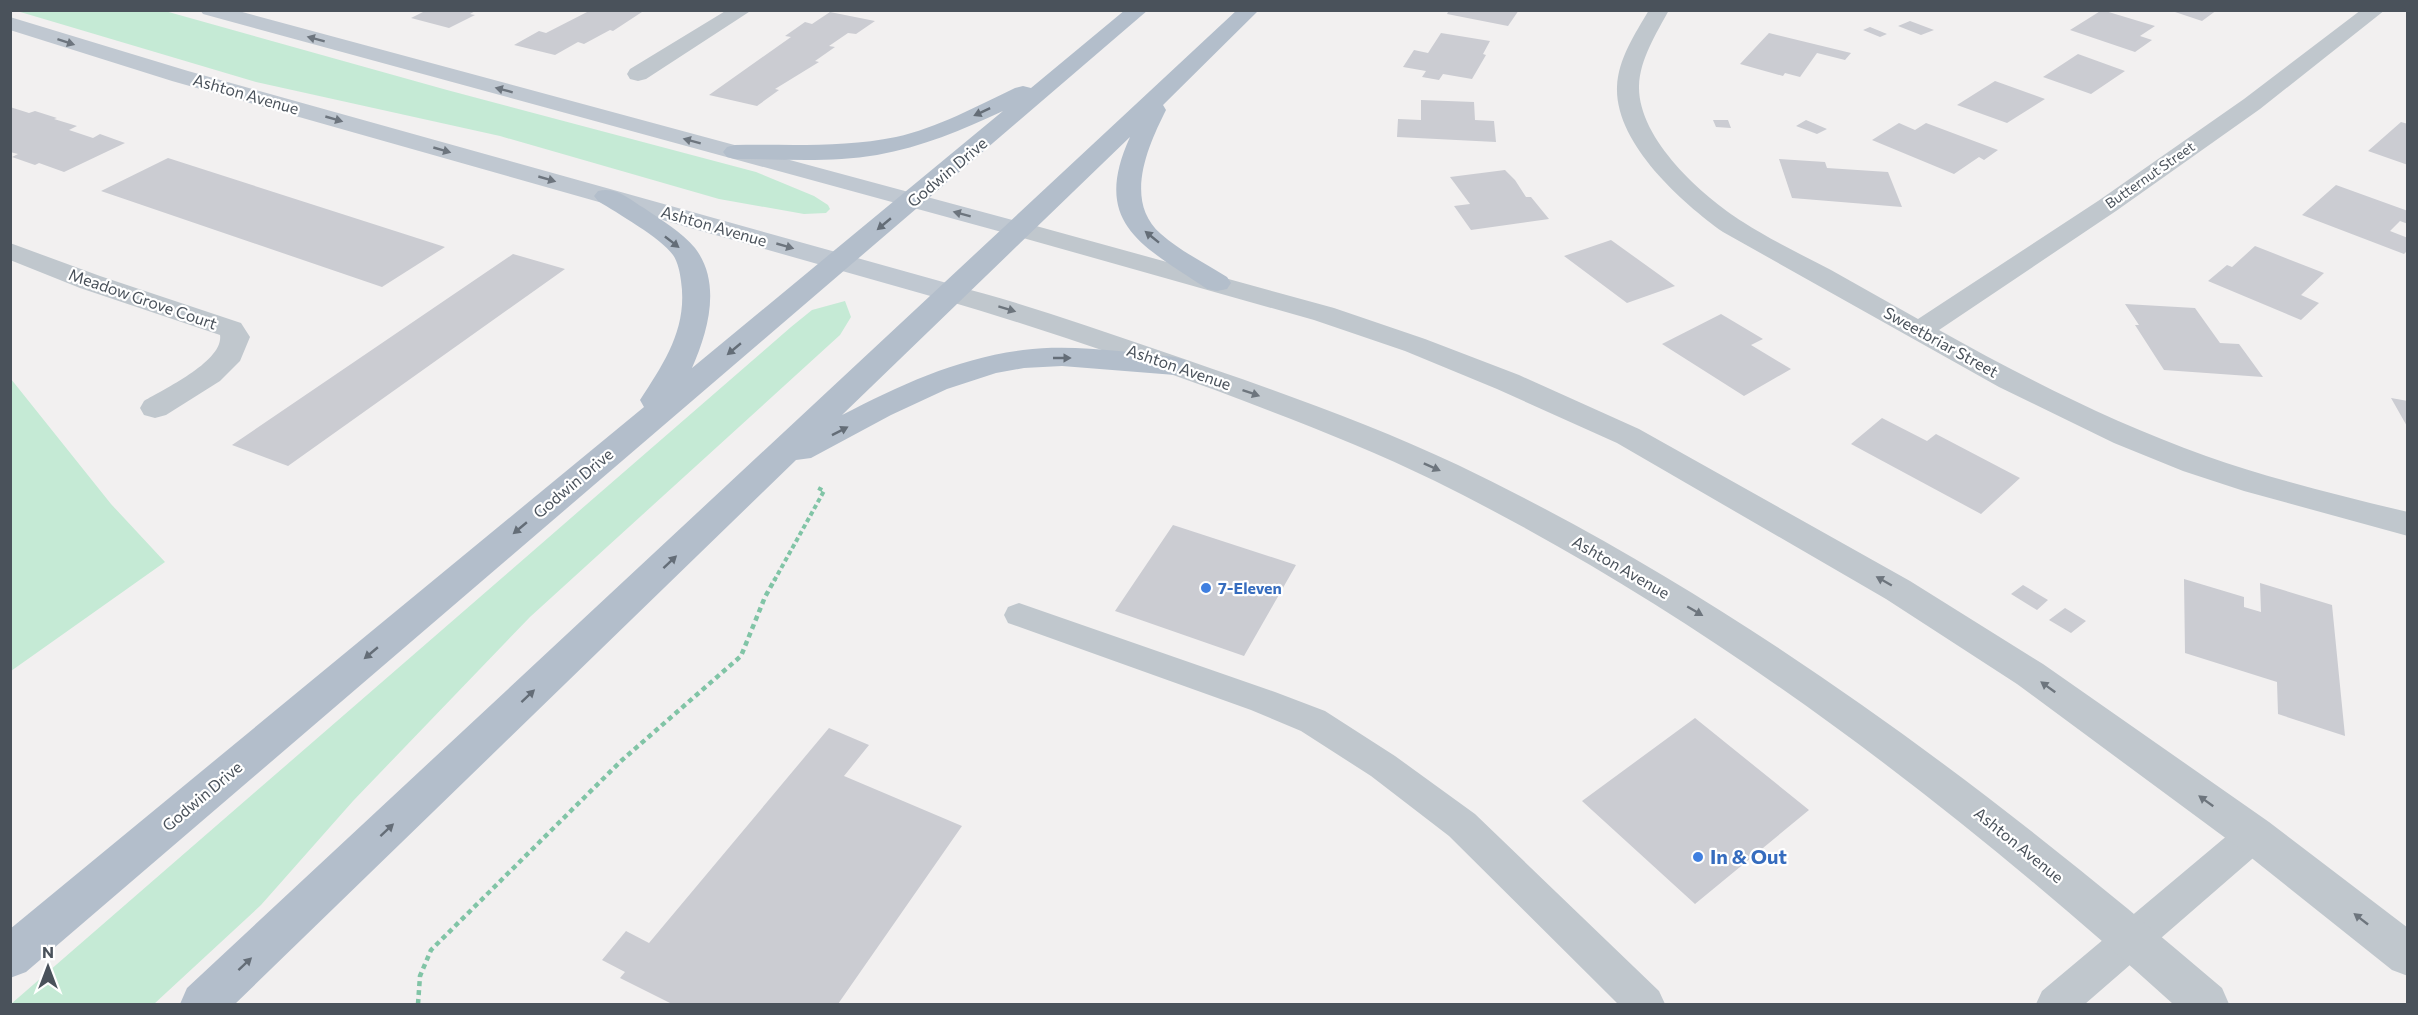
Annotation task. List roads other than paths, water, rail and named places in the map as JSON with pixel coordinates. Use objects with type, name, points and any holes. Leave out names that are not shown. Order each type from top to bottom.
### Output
[{"type":"main road","points":[[210,10],[1018,229]]},
{"type":"main road","name":"Godwin Drive","points":[[10,957],[618,445],[913,201],[1137,10]]},
{"type":"main road","points":[[203,1005],[1249,10]]},
{"type":"main road","name":"Ashton Avenue","points":[[10,23],[136,63],[951,293]]},
{"type":"main road","points":[[735,152],[866,150],[898,144],[968,118],[1028,91],[1072,67]]},
{"type":"main road","points":[[1165,90],[1137,144],[1128,185],[1131,210],[1145,232],[1217,283]]},
{"type":"main road","points":[[608,196],[646,221],[685,252],[697,289],[695,320],[680,362],[665,389],[618,445]]},
{"type":"main road","points":[[769,467],[909,395],[942,380],[978,368],[1022,359],[1063,357],[1175,366]]},
{"type":"street","points":[[638,74],[742,10]]},
{"type":"street","name":"Sweetbriar Street","points":[[1659,10],[1631,63],[1626,88],[1632,115],[1655,154],[1686,189],[1728,224],[1919,331],[2065,408],[2162,451],[2225,474],[2348,510],[2408,524]]},
{"type":"street","name":"Butternut Street","points":[[1919,331],[2107,206],[2252,104],[2375,10]]},
{"type":"street","points":[[1018,229],[1324,314],[1415,345],[1508,382],[1649,447],[1898,590],[2030,674],[2254,835],[2408,955]]},
{"type":"street","name":"Meadow Grove Court","points":[[10,251],[90,282],[231,329],[236,337],[230,355],[210,374],[155,408]]},
{"type":"street","name":"Ashton Avenue","points":[[951,293],[1060,326],[1316,415],[1446,473],[1570,538],[1710,620],[1887,741],[2015,841],[2133,938],[2206,1005]]},
{"type":"lane","points":[[1019,615],[1263,701],[1313,722],[1383,765],[1462,825],[1645,1005]]},
{"type":"lane","points":[[2056,1005],[2254,835]]},
{"type":"place","name":"7-Eleven","points":[[1206,588]]},
{"type":"place","name":"In & Out","points":[[1698,857]]}]
